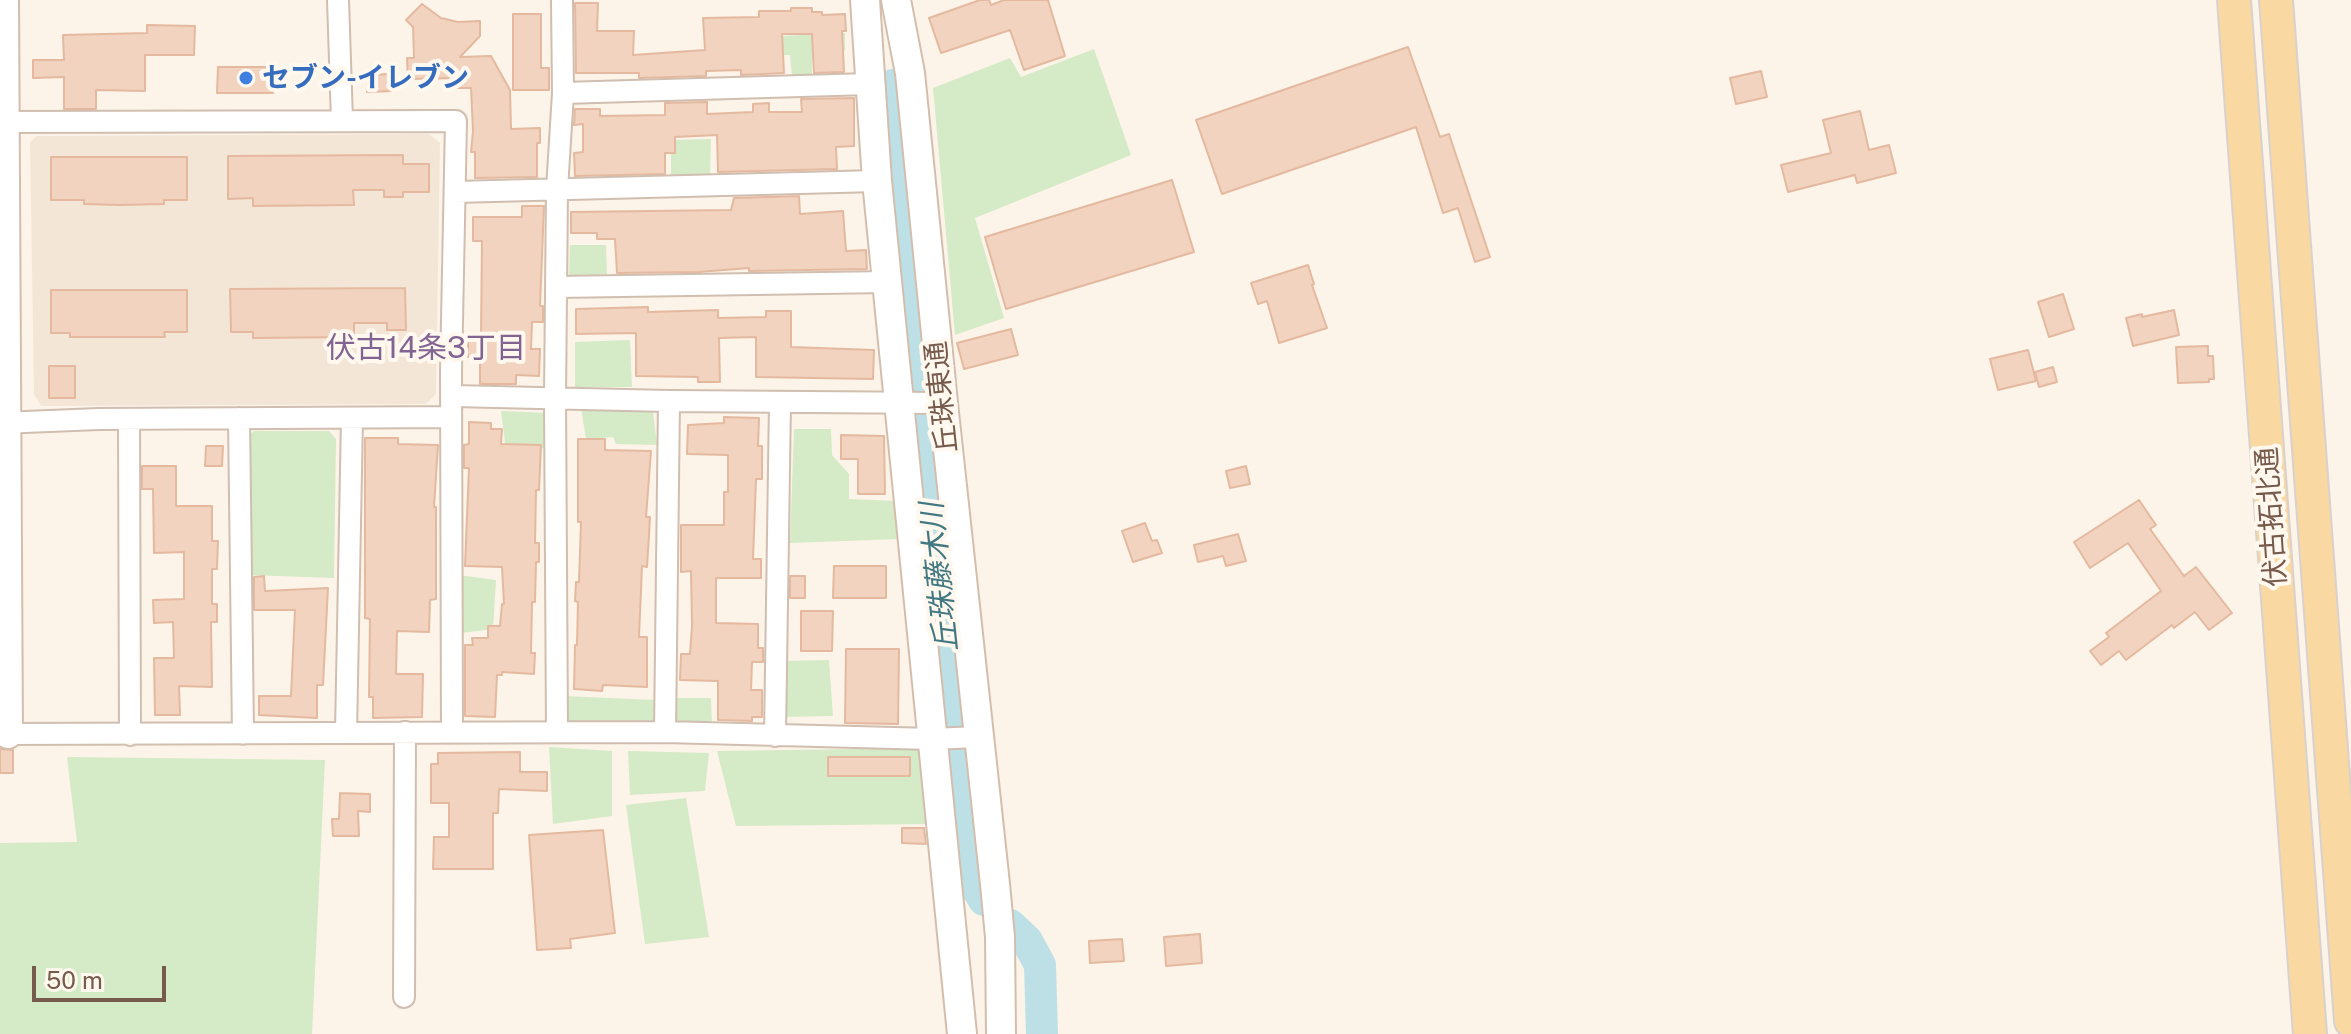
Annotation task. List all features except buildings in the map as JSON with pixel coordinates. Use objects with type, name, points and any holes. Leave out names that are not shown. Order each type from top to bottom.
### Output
[{"type":"main road","name":"伏古拓北通","points":[[2234,0],[2310,1034]]},
{"type":"main road","name":"伏古拓北通","points":[[2276,0],[2351,1021]]},
{"type":"street","points":[[4,0],[4,734],[665,732],[932,739],[978,737]]},
{"type":"street","points":[[338,0],[342,121]]},
{"type":"street","points":[[557,732],[555,398],[557,189],[563,93],[562,0]]},
{"type":"street","name":"丘珠東通","points":[[865,0],[877,181],[962,1034]]},
{"type":"street","name":"丘珠東通","points":[[896,0],[910,73],[995,884],[1000,937],[1001,1034]]},
{"type":"street","points":[[563,93],[869,84]]},
{"type":"street","points":[[3,122],[456,121],[451,371],[452,732]]},
{"type":"street","points":[[455,192],[877,181]]},
{"type":"street","points":[[557,287],[888,282]]},
{"type":"street","points":[[453,396],[943,403]]},
{"type":"street","points":[[665,732],[669,401]]},
{"type":"street","points":[[775,736],[780,402]]},
{"type":"street","points":[[3,423],[451,417]]},
{"type":"street","points":[[239,418],[243,734]]},
{"type":"street","points":[[346,733],[352,418]]},
{"type":"street","points":[[129,419],[130,735]]},
{"type":"street","points":[[404,997],[405,732]]},
{"type":"shaded area","points":[[429,134],[440,143],[436,394],[426,404],[41,406],[34,394],[30,142],[37,136]]},
{"type":"green space","points":[[845,33],[845,51],[812,53],[812,75],[792,76],[790,55],[781,55],[781,36]]},
{"type":"green space","points":[[1094,49],[1131,155],[975,218],[1004,318],[955,335],[933,88],[1010,58],[1021,77]]},
{"type":"green space","points":[[711,139],[710,177],[671,181],[671,140]]},
{"type":"green space","points":[[570,245],[606,245],[607,275],[569,278]]},
{"type":"green space","points":[[630,340],[632,387],[575,387],[575,342]]},
{"type":"green space","points":[[581,408],[653,411],[657,445],[616,444],[613,437],[586,439]]},
{"type":"green space","points":[[501,411],[550,413],[549,448],[506,450]]},
{"type":"green space","points":[[794,429],[831,429],[832,455],[849,474],[849,499],[896,501],[899,539],[790,543]]},
{"type":"green space","points":[[254,431],[329,431],[336,439],[334,578],[249,575],[247,437]]},
{"type":"green space","points":[[459,575],[496,580],[493,629],[461,633]]},
{"type":"green space","points":[[829,660],[833,716],[782,717],[783,661]]},
{"type":"green space","points":[[563,696],[656,700],[653,726],[564,724]]},
{"type":"green space","points":[[676,698],[711,698],[712,726],[675,727]]},
{"type":"green space","points":[[549,747],[612,751],[612,816],[553,824]]},
{"type":"green space","points":[[926,748],[930,824],[736,826],[717,751]]},
{"type":"green space","points":[[628,751],[709,753],[705,791],[630,795]]},
{"type":"green space","points":[[67,757],[325,760],[312,1034],[0,1034],[0,843],[77,842]]},
{"type":"green space","points":[[686,798],[709,937],[645,944],[626,805]]},
{"type":"waterway","name":"丘珠藤木川","points":[[893,85],[921,385]]},
{"type":"waterway","name":"丘珠藤木川","points":[[925,426],[956,728]]},
{"type":"waterway","name":"丘珠藤木川","points":[[959,758],[973,882],[984,900]]},
{"type":"waterway","name":"丘珠藤木川","points":[[1010,925],[1027,941],[1040,965],[1042,1034]]},
{"type":"place","name":"セブン-イレブン","points":[[246,78]]},
{"type":"district","name":"伏古14条3丁目","points":[[426,349]]}]
